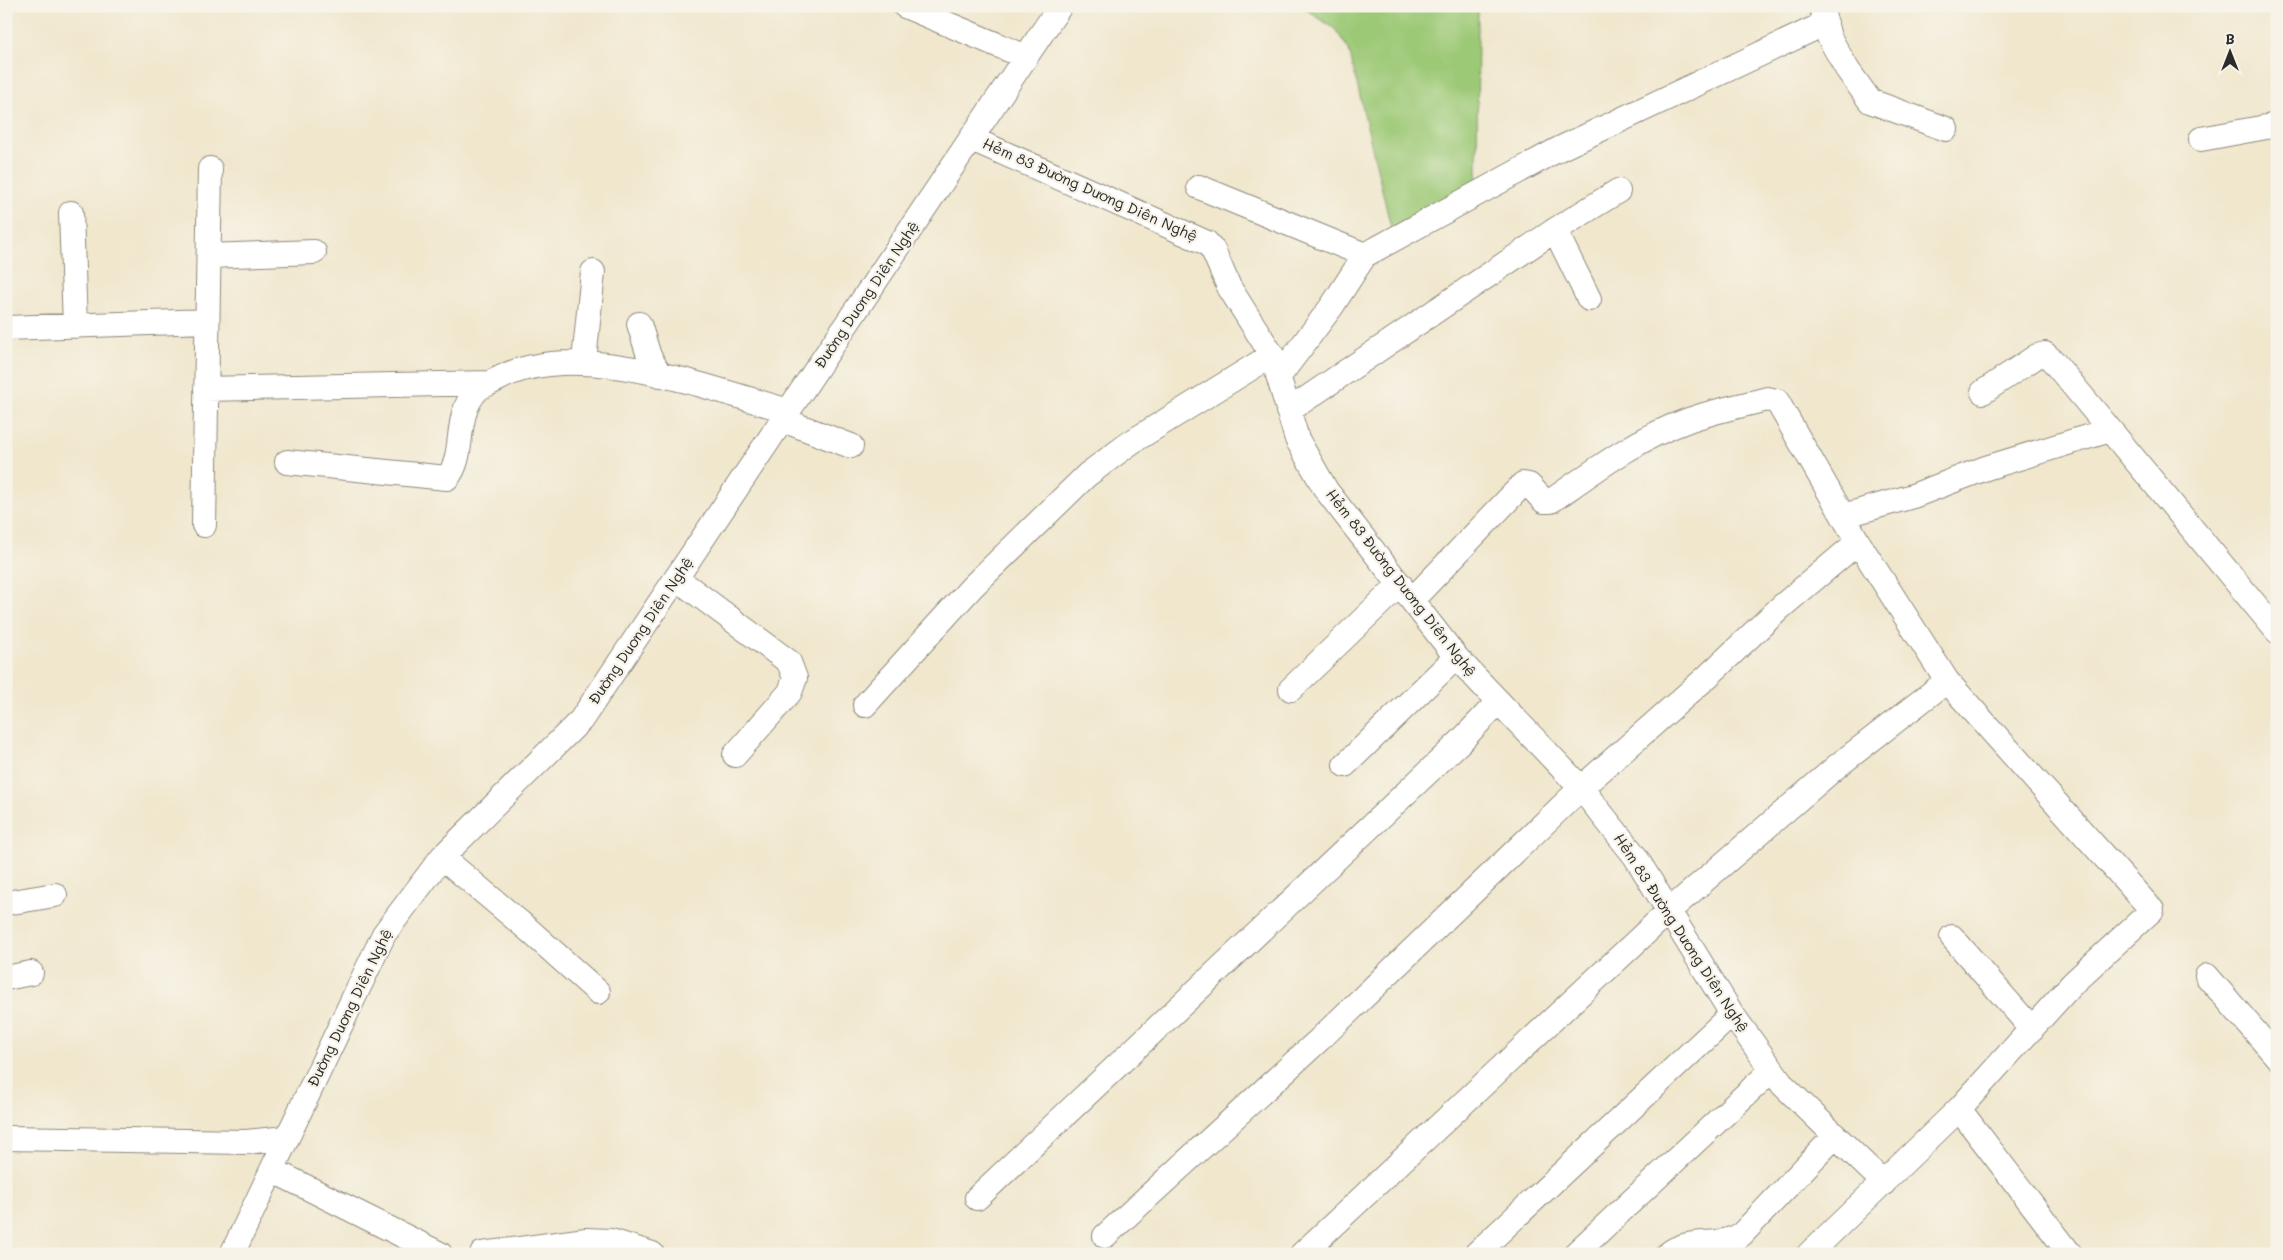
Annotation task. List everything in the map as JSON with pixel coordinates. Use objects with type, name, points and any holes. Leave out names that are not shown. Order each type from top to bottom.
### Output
[{"type":"street","points":[[905,6],[1026,58]]},
{"type":"street","name":"Đường Duơng Diên Nghệ","points":[[232,1254],[384,934],[442,856],[581,720],[1026,58],[1054,8]]},
{"type":"street","points":[[865,705],[972,587],[1088,475],[1130,443],[1276,365],[1332,306],[1365,255],[1559,150],[1823,14],[1829,37],[1846,69],[1870,101],[1946,129]]},
{"type":"street","points":[[2201,138],[2277,125]]},
{"type":"street","name":"Hẻm 83 Đường Dương Diên Nghệ","points":[[972,138],[1207,243],[1213,250],[1229,287],[1276,365],[1297,440],[1313,470],[1456,657],[1581,788],[1635,856],[1670,910],[1732,1014],[1783,1085],[1884,1183]]},
{"type":"street","points":[[204,525],[210,169]]},
{"type":"street","points":[[1199,187],[1365,255]]},
{"type":"street","points":[[1288,411],[1555,230],[1618,191]]},
{"type":"street","points":[[71,213],[75,326]]},
{"type":"street","points":[[1555,230],[1589,299]]},
{"type":"street","points":[[209,256],[314,252]]},
{"type":"street","points":[[584,361],[593,272]]},
{"type":"street","points":[[6,328],[207,321]]},
{"type":"street","points":[[638,324],[649,356],[660,375]]},
{"type":"street","points":[[1983,392],[2037,356],[2045,354],[2277,631]]},
{"type":"street","points":[[287,462],[447,478],[454,470],[456,462],[461,418],[478,390],[508,373],[545,364],[584,361],[660,375],[786,415],[850,446]]},
{"type":"street","points":[[206,389],[490,383]]},
{"type":"street","points":[[1291,689],[1406,592],[1523,484],[1528,486],[1544,501],[1551,501],[1609,459],[1687,420],[1767,399],[1777,401],[1858,542],[1947,681],[2152,910],[2073,983],[1959,1109],[1809,1254]]},
{"type":"street","points":[[1843,516],[1913,496],[1986,468],[2110,430]]},
{"type":"street","points":[[1105,1236],[1320,1039],[1581,788],[1781,607],[1858,542]]},
{"type":"street","points":[[676,578],[789,662],[795,678],[790,692],[735,755]]},
{"type":"street","points":[[1345,765],[1456,657]]},
{"type":"street","points":[[1302,1254],[1670,910],[1836,766],[1947,681]]},
{"type":"street","points":[[977,1198],[1462,740],[1498,702]]},
{"type":"street","points":[[442,856],[598,992]]},
{"type":"street","points":[[6,903],[55,895]]},
{"type":"street","points":[[1952,937],[2032,1029]]},
{"type":"street","points":[[6,978],[31,973]]},
{"type":"street","points":[[2207,976],[2277,1057]]},
{"type":"street","points":[[1476,1254],[1732,1014]]},
{"type":"street","points":[[1575,1254],[1772,1070]]},
{"type":"street","points":[[1959,1109],[2070,1254]]},
{"type":"street","points":[[1668,1254],[1675,1248],[1688,1243],[1734,1238],[1742,1234],[1835,1136]]},
{"type":"street","points":[[6,1138],[246,1142],[286,1138]]},
{"type":"street","points":[[272,1170],[440,1254]]},
{"type":"street","points":[[482,1254],[586,1240],[611,1241],[652,1254]]},
{"type":"green space","points":[[1301,6],[1478,6],[1477,186],[1392,232],[1349,50],[1335,29]]}]
